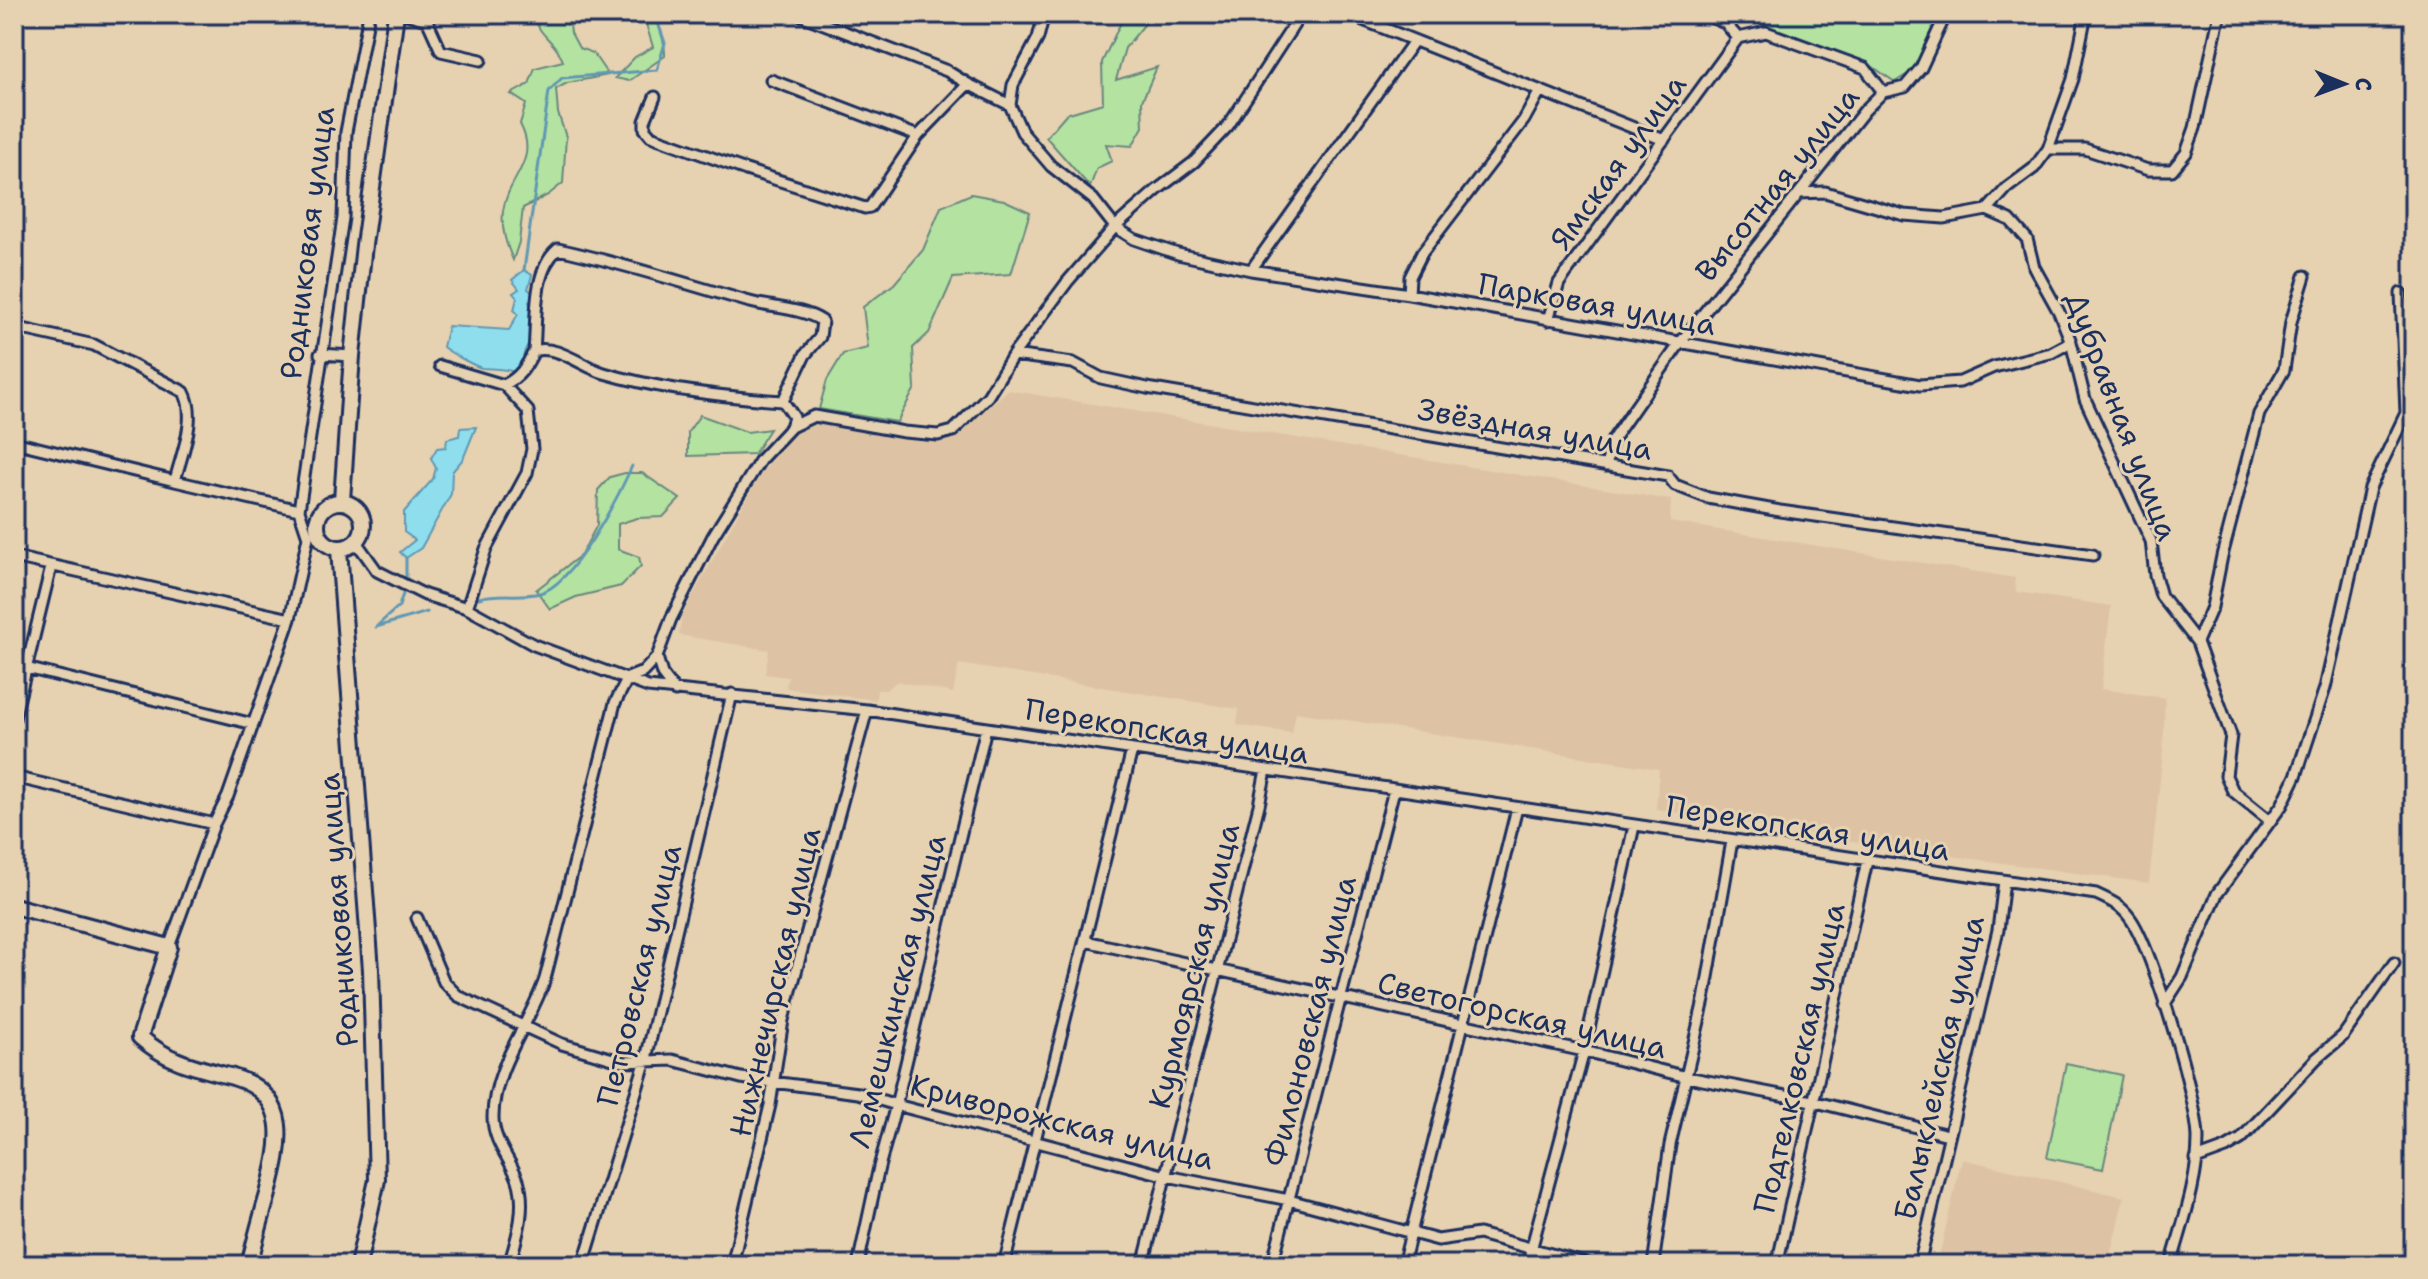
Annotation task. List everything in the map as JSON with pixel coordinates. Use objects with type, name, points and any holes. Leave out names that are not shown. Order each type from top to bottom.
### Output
[{"type":"main road","name":"Родниковая улица","points":[[342,500],[352,356],[379,126],[396,14]]},
{"type":"main road","points":[[310,525],[324,507],[342,500],[359,508],[365,526],[357,543],[339,550]]},
{"type":"main road","name":"Родниковая улица","points":[[310,525],[322,542],[339,550],[371,970],[377,1180],[358,1265]]},
{"type":"main road","points":[[14,906],[169,947]]},
{"type":"main road","name":"Родниковая улица","points":[[169,947],[140,1037],[166,1058],[246,1081],[262,1092],[276,1114],[280,1146],[249,1265]]},
{"type":"street","name":"Родниковая улица","points":[[169,947],[214,824],[228,796],[290,619],[308,537],[310,525],[299,510],[320,354],[343,218],[346,132],[369,14]]},
{"type":"street","points":[[406,14],[427,20],[441,51],[481,60]]},
{"type":"street","points":[[798,14],[947,71],[1010,105]]},
{"type":"street","points":[[1044,14],[1038,38],[1013,85],[1010,105],[1022,132],[1041,155],[1093,199],[1115,227]]},
{"type":"street","points":[[509,1265],[522,1205],[518,1180],[497,1142],[493,1108],[522,1024],[545,979],[615,703],[628,678],[643,672],[657,657],[671,619],[713,536],[761,459],[791,427],[814,416],[904,432],[938,435],[953,431],[988,396],[1013,355],[1068,281],[1115,227],[1194,162],[1228,126],[1301,14]]},
{"type":"street","points":[[1348,14],[1664,140]]},
{"type":"street","points":[[1704,14],[1725,23],[1738,38],[1766,32],[1865,68],[1883,92],[1905,87],[1921,68],[1946,14]]},
{"type":"street","points":[[1799,193],[1825,192],[1904,215],[1944,218],[1987,210],[2007,188],[2034,168],[2048,149],[2073,79],[2086,14]]},
{"type":"street","points":[[2048,149],[2085,149],[2148,170],[2172,170],[2186,153],[2195,128],[2222,14]]},
{"type":"street","name":"Ямская улица","points":[[1548,320],[1559,283],[1738,38]]},
{"type":"street","points":[[1251,270],[1414,41]]},
{"type":"street","points":[[771,80],[918,136]]},
{"type":"street","points":[[655,97],[645,121],[645,129],[651,136],[865,208],[870,207],[884,188],[918,136],[968,84]]},
{"type":"street","points":[[1409,294],[1410,277],[1422,253],[1524,120],[1540,91]]},
{"type":"street","name":"Высотная улица","points":[[1606,466],[1613,439],[1680,343],[1883,92]]},
{"type":"street","name":"Дубравная улица","points":[[1987,210],[2010,220],[2027,239],[2034,267],[2059,312],[2071,342],[2085,399],[2151,541],[2161,596],[2197,642],[2231,735],[2226,776],[2233,791],[2269,820]]},
{"type":"street","name":"Парковая улица","points":[[1115,227],[1134,239],[1178,254],[1251,270],[1409,294],[1920,385],[1960,382],[1994,367],[2051,353],[2071,342]]},
{"type":"street","points":[[504,385],[517,378],[526,368],[534,351],[541,274],[550,255],[558,249],[608,260],[822,321],[820,337],[805,355],[783,401]]},
{"type":"street","points":[[2197,642],[2212,607],[2259,414],[2284,370],[2291,322],[2305,276]]},
{"type":"street","points":[[2164,1005],[2182,977],[2217,894],[2282,805],[2301,762],[2325,688],[2370,488],[2410,413],[2401,293]]},
{"type":"street","points":[[14,327],[94,345],[184,392],[189,404],[189,420],[175,481]]},
{"type":"street","points":[[534,351],[545,349],[602,372],[666,388],[734,398],[783,401]]},
{"type":"street","points":[[320,354],[352,356]]},
{"type":"street","name":"Звёздная улица","points":[[1013,355],[1073,363],[1101,378],[1147,388],[1668,476],[1675,485],[1708,498],[2093,555]]},
{"type":"street","points":[[440,366],[504,385],[528,411],[531,462],[486,549],[467,608]]},
{"type":"street","points":[[783,401],[794,417],[791,427]]},
{"type":"street","points":[[14,442],[299,510]]},
{"type":"street","name":"Перекопская улица","points":[[357,543],[377,571],[425,595],[467,608],[534,645],[648,687],[867,710],[2096,894],[2117,904],[2130,917],[2139,933],[2195,1109],[2196,1159],[2171,1265]]},
{"type":"street","points":[[14,557],[290,619]]},
{"type":"street","points":[[14,719],[51,567]]},
{"type":"street","points":[[657,657],[662,674],[675,691]]},
{"type":"street","points":[[14,665],[253,724]]},
{"type":"street","name":"Петровская улица","points":[[583,1265],[645,1063],[732,694]]},
{"type":"street","name":"Нижнечирская улица","points":[[732,1265],[770,1105],[783,1020],[867,710]]},
{"type":"street","name":"Лемешкинская улица","points":[[858,1265],[986,728]]},
{"type":"street","points":[[1004,1265],[1132,750]]},
{"type":"street","name":"Курмоярская улица","points":[[1143,1265],[1266,770]]},
{"type":"street","points":[[14,777],[214,824]]},
{"type":"street","name":"Филоновская улица","points":[[1272,1265],[1394,790]]},
{"type":"street","points":[[1403,1265],[1517,808]]},
{"type":"street","points":[[1527,1265],[1584,1051],[1634,826]]},
{"type":"street","points":[[1653,1265],[1670,1145],[1687,1077],[1732,841]]},
{"type":"street","name":"Подтелковская улица","points":[[1777,1265],[1867,861]]},
{"type":"street","name":"Балыклейская улица","points":[[1919,1265],[1998,930],[2004,881]]},
{"type":"street","name":"Криворожская улица","points":[[417,918],[444,982],[458,996],[562,1044],[623,1062],[672,1060],[741,1078],[858,1093],[1167,1176],[1289,1200],[1411,1234],[1438,1240],[1479,1234],[1591,1265]]},
{"type":"street","name":"Светогорская улица","points":[[1085,941],[1584,1051],[1687,1077],[1812,1101],[1948,1135]]},
{"type":"street","points":[[2196,1159],[2241,1139],[2316,1059],[2343,1036],[2394,963]]},
{"type":"shaded area","points":[[1008,390],[1671,500],[1670,522],[2015,578],[2016,592],[2111,606],[2101,689],[2165,698],[2163,751],[2149,883],[1894,848],[1656,809],[1659,769],[1296,712],[1292,733],[1237,725],[1239,709],[959,664],[953,693],[897,681],[886,690],[877,690],[876,700],[786,688],[788,677],[765,674],[769,650],[679,635],[682,615],[758,478],[797,427],[807,421],[822,421],[920,440],[942,440],[960,432]]},
{"type":"shaded area","points":[[1962,1159],[2124,1197],[2108,1265],[1937,1265]]},
{"type":"green space","points":[[533,14],[569,16],[571,33],[579,48],[593,53],[608,75],[567,83],[556,89],[558,113],[566,137],[563,183],[523,208],[519,242],[513,260],[505,236],[503,211],[525,159],[525,137],[520,124],[526,104],[511,94],[529,84],[535,68],[563,61]]},
{"type":"green space","points":[[643,14],[656,14],[665,56],[629,81],[615,78],[635,57],[653,47]]},
{"type":"green space","points":[[1125,14],[1153,14],[1125,48],[1116,80],[1157,67],[1142,101],[1143,127],[1132,146],[1106,144],[1112,161],[1097,168],[1090,187],[1046,137],[1066,114],[1103,103],[1102,62]]},
{"type":"green space","points":[[1736,14],[1939,14],[1917,68],[1895,82],[1870,65]]},
{"type":"green space","points":[[971,194],[1004,200],[1030,212],[1011,274],[953,278],[929,333],[913,348],[915,388],[897,422],[819,409],[827,380],[843,354],[868,348],[863,307],[894,284],[923,250],[941,207]]},
{"type":"green space","points":[[700,415],[747,432],[770,429],[754,454],[688,456],[688,432]]},
{"type":"green space","points":[[642,473],[680,499],[663,517],[637,518],[618,524],[618,549],[639,557],[641,566],[621,586],[576,597],[550,609],[536,590],[581,555],[597,525],[598,490],[610,477]]},
{"type":"green space","points":[[2066,1063],[2122,1075],[2103,1169],[2047,1158]]},
{"type":"water","points":[[524,270],[532,275],[528,289],[537,296],[529,302],[533,318],[532,335],[524,361],[514,372],[479,367],[443,347],[448,326],[509,330],[518,314],[514,310],[517,298],[513,293],[519,289],[512,280]]},
{"type":"water","points":[[476,427],[463,459],[452,472],[451,494],[421,548],[406,558],[400,552],[415,540],[404,532],[404,512],[433,479],[436,468],[431,458],[437,448],[446,447],[447,439],[459,436],[460,428]]},
{"type":"waterway","points":[[524,270],[549,91],[562,78],[657,70],[665,43],[655,14]]},
{"type":"waterway","points":[[479,598],[540,593],[567,574],[594,538],[632,466]]},
{"type":"waterway","points":[[406,558],[406,579]]},
{"type":"waterway","points":[[378,625],[399,606],[404,591]]},
{"type":"waterway","points":[[376,627],[427,612]]}]
